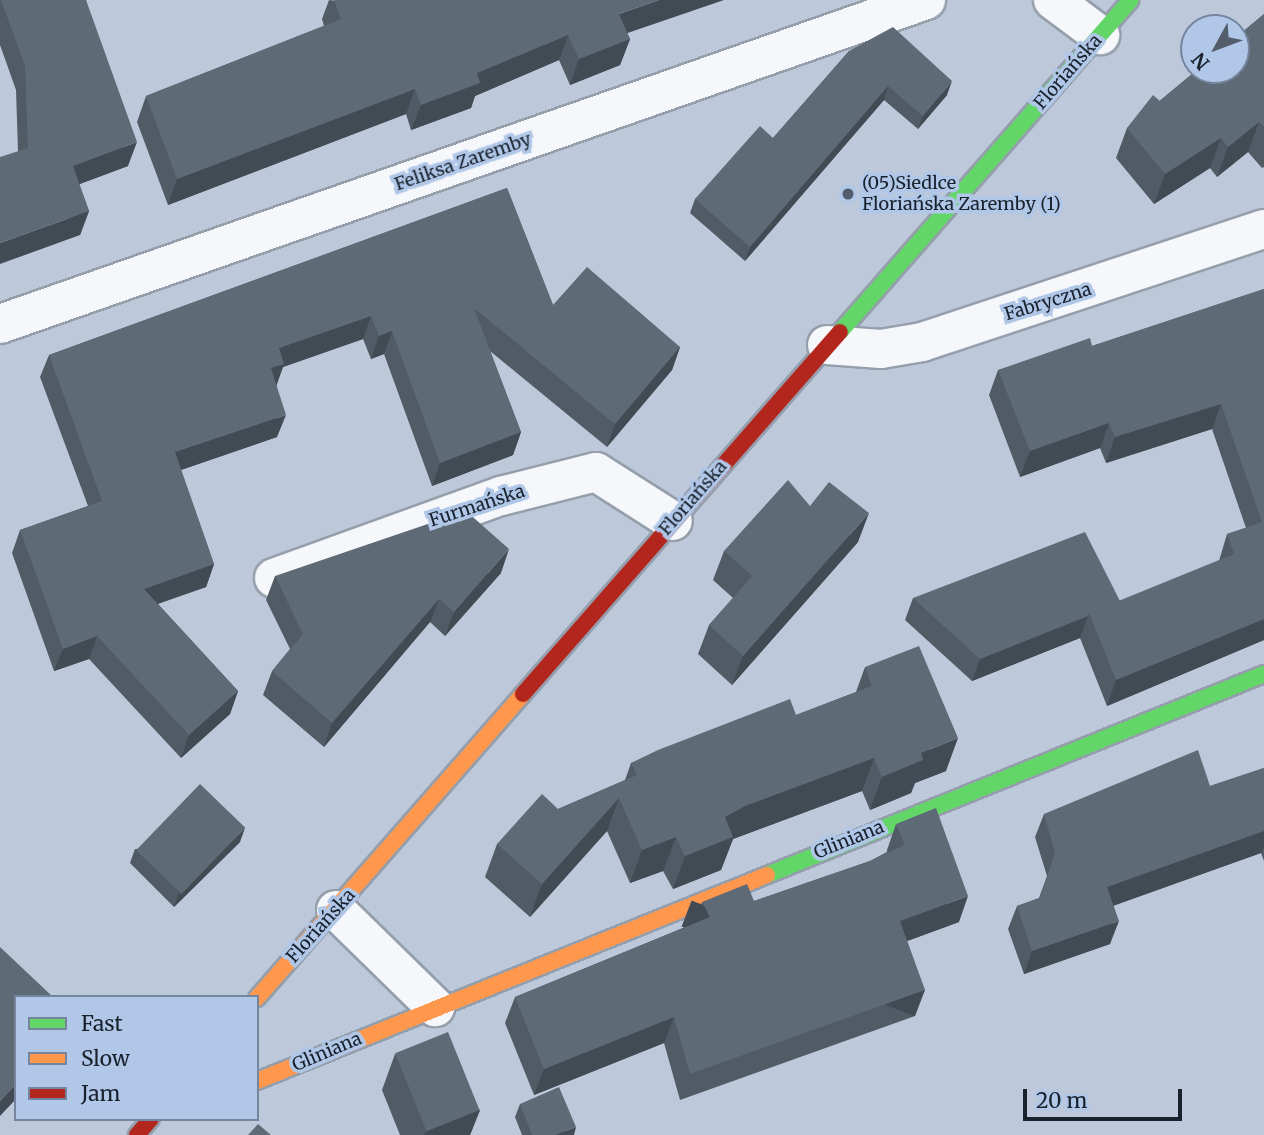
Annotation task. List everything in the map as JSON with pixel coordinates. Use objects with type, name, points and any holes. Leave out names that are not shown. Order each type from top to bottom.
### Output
[{"type":"street","name":"Feliksa Zaremby","points":[[0,324],[926,0]]},
{"type":"street","points":[[1053,0],[1100,35]]},
{"type":"street","name":"Floriańska","points":[[259,996],[1131,0]]},
{"type":"street","name":"Fabryczna","points":[[827,345],[881,348],[922,342],[1264,229]]},
{"type":"street","name":"Furmańska","points":[[274,578],[501,496],[596,472],[673,521]]},
{"type":"street","name":"Gliniana","points":[[259,1081],[435,1007],[1264,674]]},
{"type":"street","points":[[336,910],[435,1007]]},
{"type":"street","points":[[137,1135],[149,1121]]},
{"type":"building","points":[[1,0],[86,0],[137,142],[73,166],[89,211],[0,243],[0,157],[28,148],[25,66]]},
{"type":"building","points":[[334,0],[659,0],[619,14],[630,39],[579,59],[568,35],[477,73],[480,83],[421,105],[415,89],[177,179],[146,96],[341,19]]},
{"type":"building","points":[[1264,14],[1264,127],[1259,122],[1228,147],[1221,138],[1165,174],[1127,128],[1153,95],[1160,101],[1180,84],[1250,84],[1250,26]]},
{"type":"building","points":[[893,27],[952,81],[923,116],[888,86],[750,247],[695,199],[760,126],[773,138],[849,51]]},
{"type":"building","points":[[507,188],[553,305],[587,267],[680,347],[615,424],[474,308],[521,432],[440,463],[392,331],[379,336],[371,316],[279,348],[284,364],[271,368],[286,415],[175,452],[214,564],[144,589],[238,691],[189,735],[97,636],[63,649],[20,530],[102,501],[49,355]]},
{"type":"building","points":[[1264,289],[1264,619],[1116,680],[1089,613],[1234,554],[1227,534],[1262,522],[1221,404],[1115,437],[1109,423],[1030,451],[998,370],[1090,338],[1092,346]]},
{"type":"building","points":[[788,480],[810,506],[829,482],[869,513],[743,656],[709,625],[752,576],[724,551]]},
{"type":"building","points":[[466,511],[509,549],[454,612],[439,599],[332,723],[272,671],[303,634],[275,576]]},
{"type":"building","points":[[1085,532],[1120,601],[980,659],[913,598]]},
{"type":"building","points":[[919,646],[958,738],[921,753],[923,760],[882,777],[874,758],[745,806],[725,817],[733,837],[685,856],[676,837],[642,850],[619,798],[542,884],[497,844],[542,794],[558,809],[637,775],[631,763],[658,750],[790,699],[796,715],[872,686],[865,667]]},
{"type":"building","points":[[1198,750],[1210,786],[1264,768],[1264,831],[1107,887],[1119,921],[1032,951],[1017,906],[1040,898],[1055,853],[1044,814]]},
{"type":"building","points":[[200,784],[245,828],[181,894],[136,850]]},
{"type":"building","points":[[936,808],[968,896],[900,921],[925,990],[690,1074],[674,1017],[544,1069],[515,997],[710,917],[702,902],[747,884],[754,901],[870,861],[905,845],[896,824]]},
{"type":"building","points":[[0,947],[51,995],[14,995],[14,1086],[0,1101]]},
{"type":"building","points":[[448,1032],[479,1110],[427,1131],[395,1053]]},
{"type":"building","points":[[559,1087],[576,1127],[555,1135],[532,1135],[520,1104]]},
{"type":"building","points":[[258,1124],[271,1135],[248,1135]]},
{"type":"traffic: fast","points":[[840,332],[1131,0]]},
{"type":"traffic: fast","points":[[767,875],[1264,674]]},
{"type":"traffic: slow","points":[[259,996],[523,694]]},
{"type":"traffic: slow","points":[[259,1080],[767,875]]},
{"type":"traffic: jam","points":[[523,694],[840,332]]},
{"type":"traffic: jam","points":[[137,1135],[149,1121]]},
{"type":"place","name":"(05)Siedlce Floriańska Zaremby (1)","points":[[848,194]]}]
